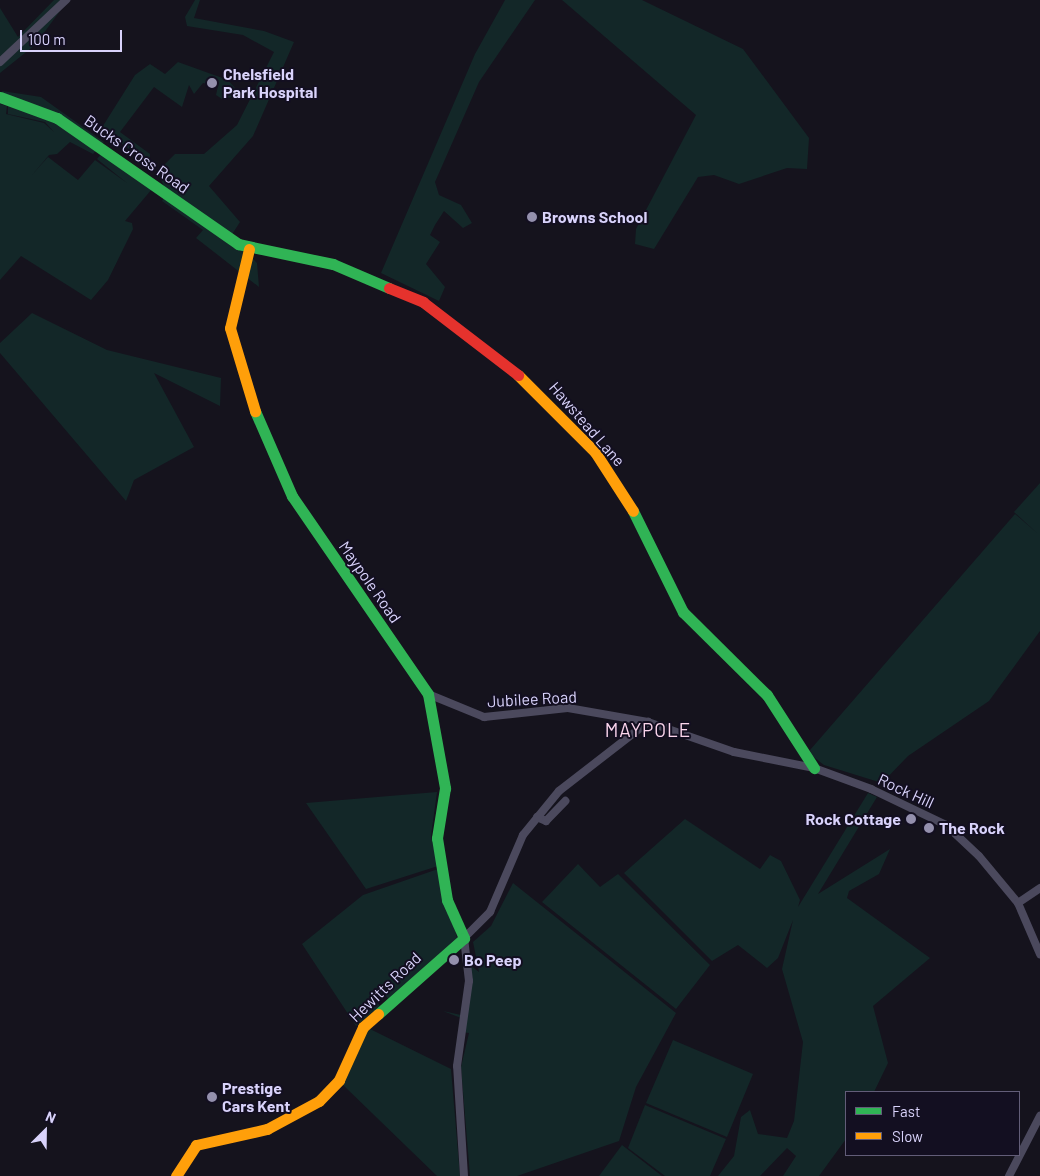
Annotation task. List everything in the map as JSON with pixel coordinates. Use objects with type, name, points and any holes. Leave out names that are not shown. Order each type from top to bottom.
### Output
[{"type":"street","points":[[0,62],[66,0]]},
{"type":"street","name":"Bucks Cross Road","points":[[0,97],[57,118],[249,249]]},
{"type":"street","name":"Maypole Road","points":[[249,249],[230,328],[247,393],[292,496],[428,694],[445,788],[438,838],[447,900],[464,938]]},
{"type":"street","name":"Hawstead Lane","points":[[249,249],[333,264],[423,302],[529,382],[595,452],[624,493],[683,612],[767,696],[786,721],[796,748],[814,768]]},
{"type":"street","name":"Jubilee Road","points":[[428,694],[484,717],[568,708],[648,722],[734,752],[814,768]]},
{"type":"street","points":[[464,1176],[456,1066],[470,981],[464,938],[490,912],[514,853],[537,817],[559,790],[648,722]]},
{"type":"street","name":"Rock Hill","points":[[814,768],[946,825],[1000,878],[1018,903],[1040,954]]},
{"type":"street","points":[[537,817],[546,822],[565,801]]},
{"type":"street","points":[[1018,903],[1040,888]]},
{"type":"street","name":"Hewitts Road","points":[[176,1176],[196,1145],[268,1129],[319,1101],[339,1080],[363,1027],[464,938]]},
{"type":"street","points":[[1020,1155],[1040,1116]]},
{"type":"street","points":[[1009,1176],[1019,1156]]},
{"type":"green space","points":[[54,0],[68,0],[35,45],[0,73],[0,8],[18,37]]},
{"type":"green space","points":[[195,0],[200,0],[194,18],[264,31],[294,42],[253,136],[209,186],[240,222],[231,236],[257,263],[259,287],[196,238],[203,230],[162,201],[167,192],[157,172],[175,154],[204,154],[237,125],[274,52],[243,35],[187,26],[185,17]]},
{"type":"green space","points":[[505,0],[535,0],[479,82],[435,182],[439,195],[461,205],[472,223],[463,228],[444,211],[430,235],[440,242],[426,264],[445,287],[439,301],[381,273],[475,54]]},
{"type":"green space","points":[[562,0],[642,0],[743,49],[809,138],[807,169],[787,168],[739,184],[714,175],[698,177],[654,249],[635,244],[636,229],[696,115]]},
{"type":"green space","points":[[178,62],[228,80],[235,88],[232,97],[222,99],[216,95],[218,86],[203,83],[194,94],[189,85],[182,107],[154,87],[120,132],[150,154],[149,163],[101,129],[135,75],[150,64],[165,74]]},
{"type":"green space","points":[[2,91],[41,97],[104,142],[93,154],[70,142],[57,154],[49,155],[32,175],[48,157],[78,180],[95,160],[127,183],[97,159],[101,154],[152,189],[125,221],[132,223],[133,229],[108,280],[91,300],[21,256],[0,280],[0,104],[7,106],[6,114],[44,123],[54,132],[45,122],[8,114],[8,106]]},
{"type":"green space","points":[[32,313],[107,350],[221,378],[220,406],[154,373],[194,447],[134,480],[126,501],[0,353],[0,343]]},
{"type":"green space","points":[[1040,483],[1040,631],[989,701],[908,756],[882,783],[824,765],[811,755],[810,750],[1015,514],[1037,533],[1014,512]]},
{"type":"green space","points":[[437,792],[431,836],[438,866],[366,889],[306,803]]},
{"type":"green space","points":[[868,793],[877,797],[818,894],[890,849],[879,874],[849,891],[847,898],[930,958],[873,1006],[888,1063],[874,1091],[845,1091],[845,1140],[819,1176],[783,1176],[796,1156],[787,1148],[760,1176],[718,1176],[734,1156],[741,1117],[750,1110],[758,1134],[787,1138],[794,1121],[803,1042],[782,969],[793,920],[778,958],[767,968],[738,945],[712,961],[624,873],[685,819],[760,869],[770,855],[781,861],[800,900],[798,907]]},
{"type":"green space","points":[[578,864],[600,887],[618,874],[710,965],[676,1009],[542,902]]},
{"type":"green space","points":[[438,869],[457,938],[388,999],[384,993],[374,999],[380,1006],[356,1026],[302,944],[363,895]]},
{"type":"green space","points":[[513,883],[676,1013],[636,1087],[619,1141],[517,1176],[470,1176],[461,1067],[469,1033],[462,1032],[461,1018],[443,1011],[461,1015],[470,965],[479,972],[473,942],[491,926]]},
{"type":"green space","points":[[368,1028],[451,1069],[460,1176],[437,1176],[342,1084]]},
{"type":"green space","points":[[673,1040],[753,1074],[727,1137],[646,1103]]},
{"type":"green space","points":[[645,1105],[726,1139],[710,1176],[665,1176],[628,1148]]},
{"type":"green space","points":[[622,1145],[662,1176],[599,1176]]},
{"type":"traffic: fast","points":[[0,97],[57,118],[238,244],[333,264],[389,288]]},
{"type":"traffic: fast","points":[[255,411],[292,496],[428,694],[445,788],[437,838],[447,900],[464,938],[378,1014]]},
{"type":"traffic: fast","points":[[633,511],[683,612],[767,695],[814,768]]},
{"type":"traffic: slow","points":[[249,249],[230,328],[255,411]]},
{"type":"traffic: slow","points":[[518,375],[595,452],[633,511]]},
{"type":"traffic: slow","points":[[176,1176],[196,1145],[267,1129],[319,1101],[339,1080],[363,1027],[378,1014]]},
{"type":"traffic: jam","points":[[389,288],[423,302],[518,375]]},
{"type":"place","name":"Chelsfield Park Hospital","points":[[212,83]]},
{"type":"place","name":"Browns School","points":[[532,217]]},
{"type":"place","name":"Rock Cottage","points":[[911,819]]},
{"type":"place","name":"The Rock","points":[[929,828]]},
{"type":"place","name":"Bo Peep","points":[[454,960]]},
{"type":"place","name":"Prestige Cars Kent","points":[[212,1097]]},
{"type":"district","name":"MAYPOLE","points":[[648,730]]}]
